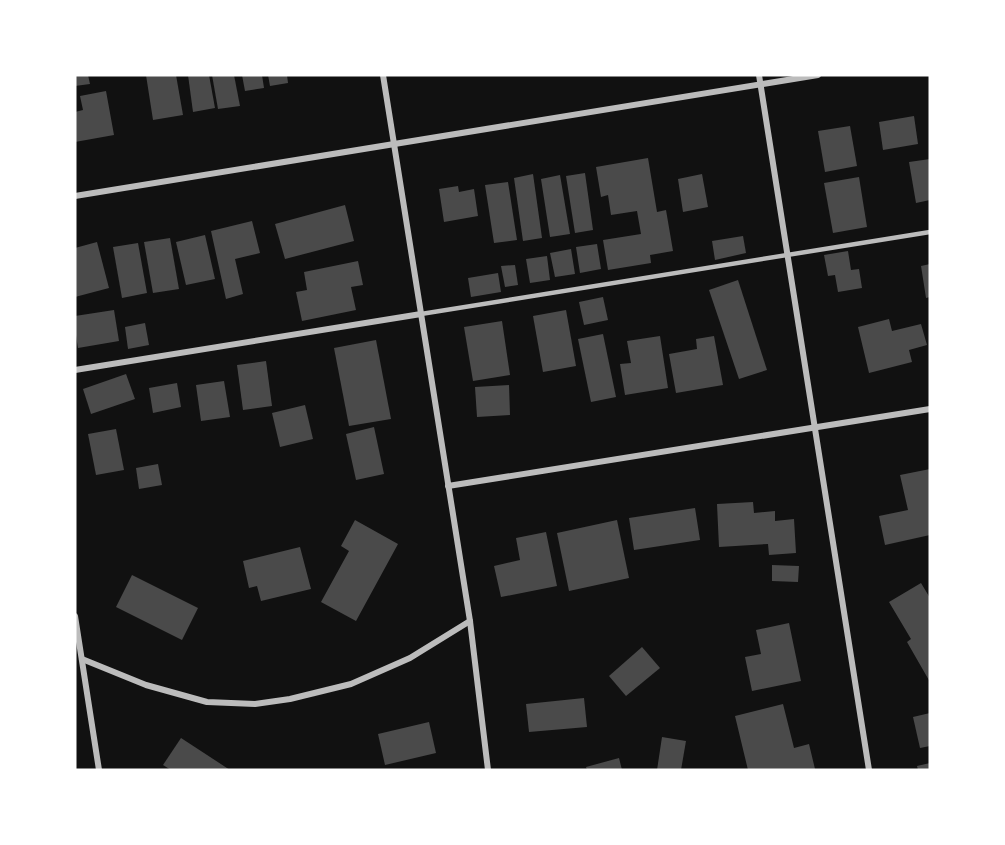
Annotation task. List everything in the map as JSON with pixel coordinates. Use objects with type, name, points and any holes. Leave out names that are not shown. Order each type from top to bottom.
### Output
[{"type":"street","points":[[383,75],[470,621],[488,770]]},
{"type":"street","points":[[759,75],[869,770]]},
{"type":"street","points":[[75,196],[818,75]]},
{"type":"street","points":[[75,370],[421,314]]},
{"type":"street","points":[[448,486],[930,409]]},
{"type":"street","points":[[75,616],[99,770]]},
{"type":"street","points":[[82,659],[146,685],[207,702],[255,704],[290,699],[351,684],[410,658],[470,621]]},
{"type":"lane","points":[[421,314],[930,232]]},
{"type":"building","points":[[75,75],[88,75],[90,84],[75,86]]},
{"type":"building","points":[[146,75],[176,75],[183,115],[153,120]]},
{"type":"building","points":[[188,75],[209,75],[215,108],[193,112]]},
{"type":"building","points":[[212,75],[234,75],[240,106],[218,109]]},
{"type":"building","points":[[242,75],[262,75],[264,88],[245,91]]},
{"type":"building","points":[[268,75],[287,75],[288,83],[270,86]]},
{"type":"building","points":[[106,91],[114,135],[75,142],[75,112],[83,110],[80,96]]},
{"type":"building","points":[[914,116],[918,144],[883,150],[879,122]]},
{"type":"building","points":[[850,126],[857,166],[825,172],[818,131]]},
{"type":"building","points":[[648,158],[657,212],[666,210],[673,251],[650,255],[651,263],[608,270],[603,240],[641,234],[637,211],[611,215],[608,195],[601,197],[596,167]]},
{"type":"building","points":[[930,159],[930,200],[916,203],[909,162]]},
{"type":"building","points":[[585,173],[593,230],[575,233],[566,176]]},
{"type":"building","points":[[533,174],[542,238],[523,241],[514,178]]},
{"type":"building","points":[[702,174],[708,207],[683,212],[678,179]]},
{"type":"building","points":[[560,175],[570,234],[550,237],[541,179]]},
{"type":"building","points":[[859,177],[867,227],[833,233],[824,183]]},
{"type":"building","points":[[508,182],[517,240],[494,243],[485,185]]},
{"type":"building","points":[[458,186],[459,192],[474,189],[478,216],[444,222],[439,189]]},
{"type":"building","points":[[345,205],[354,241],[285,259],[275,224]]},
{"type":"building","points":[[252,221],[260,253],[235,259],[243,294],[226,299],[211,231]]},
{"type":"building","points":[[205,235],[215,279],[186,285],[176,242]]},
{"type":"building","points":[[743,236],[746,253],[715,260],[712,241]]},
{"type":"building","points":[[170,238],[179,289],[153,293],[144,242]]},
{"type":"building","points":[[97,242],[109,288],[75,297],[75,248]]},
{"type":"building","points":[[138,243],[147,293],[122,298],[113,247]]},
{"type":"building","points":[[597,244],[601,269],[580,273],[576,247]]},
{"type":"building","points":[[571,249],[575,274],[555,277],[550,253]]},
{"type":"building","points":[[848,251],[851,270],[859,269],[862,288],[838,292],[835,275],[828,276],[824,255]]},
{"type":"building","points":[[547,256],[550,280],[530,283],[526,259]]},
{"type":"building","points":[[358,261],[363,285],[351,287],[356,310],[302,321],[296,292],[307,290],[304,272]]},
{"type":"building","points":[[930,264],[930,297],[926,298],[921,266]]},
{"type":"building","points":[[515,265],[518,285],[505,287],[501,266]]},
{"type":"building","points":[[498,273],[501,292],[471,297],[468,278]]},
{"type":"building","points":[[738,280],[767,370],[739,379],[709,290]]},
{"type":"building","points":[[603,297],[608,320],[584,325],[579,302]]},
{"type":"building","points":[[114,310],[119,341],[78,348],[75,316]]},
{"type":"building","points":[[566,310],[576,366],[543,372],[533,316]]},
{"type":"building","points":[[889,319],[892,331],[921,324],[927,345],[909,350],[912,362],[869,373],[858,327]]},
{"type":"building","points":[[502,321],[510,375],[473,381],[464,327]]},
{"type":"building","points":[[145,323],[149,345],[128,349],[125,327]]},
{"type":"building","points":[[603,334],[616,397],[591,402],[578,339]]},
{"type":"building","points":[[660,336],[668,388],[625,395],[620,364],[631,363],[627,341]]},
{"type":"building","points":[[714,336],[723,385],[676,393],[669,354],[697,349],[696,339]]},
{"type":"building","points":[[376,340],[391,419],[349,426],[334,348]]},
{"type":"building","points":[[266,361],[272,406],[243,410],[237,365]]},
{"type":"building","points":[[126,374],[135,399],[91,414],[83,389]]},
{"type":"building","points":[[224,381],[230,417],[201,421],[196,385]]},
{"type":"building","points":[[177,383],[181,407],[153,413],[149,388]]},
{"type":"building","points":[[509,385],[510,415],[477,417],[475,387]]},
{"type":"building","points":[[305,405],[313,439],[280,447],[272,413]]},
{"type":"building","points":[[374,427],[384,474],[356,480],[346,434]]},
{"type":"building","points":[[116,429],[124,470],[96,475],[88,434]]},
{"type":"building","points":[[158,464],[162,485],[139,489],[136,468]]},
{"type":"building","points":[[930,469],[930,535],[885,545],[879,516],[908,510],[900,475]]},
{"type":"building","points":[[753,502],[754,513],[775,511],[775,521],[794,519],[796,553],[769,555],[768,544],[719,547],[717,504]]},
{"type":"building","points":[[695,508],[700,540],[634,550],[629,518]]},
{"type":"building","points":[[355,520],[398,544],[356,621],[321,602],[349,551],[341,546]]},
{"type":"building","points":[[617,520],[629,578],[569,591],[557,533]]},
{"type":"building","points":[[546,532],[557,586],[501,597],[494,566],[520,560],[516,538]]},
{"type":"building","points":[[300,547],[311,589],[261,601],[257,586],[249,588],[243,561]]},
{"type":"building","points":[[772,565],[799,566],[798,582],[772,581]]},
{"type":"building","points":[[132,575],[198,608],[182,640],[116,607]]},
{"type":"building","points":[[921,583],[930,598],[930,682],[907,642],[911,639],[889,602]]},
{"type":"building","points":[[789,623],[801,681],[752,691],[745,657],[761,654],[756,630]]},
{"type":"building","points":[[642,647],[660,668],[626,696],[609,676]]},
{"type":"building","points":[[584,698],[587,727],[529,732],[526,704]]},
{"type":"building","points":[[783,704],[794,748],[809,744],[815,769],[748,770],[735,716]]},
{"type":"building","points":[[930,713],[930,746],[920,748],[913,717]]},
{"type":"building","points":[[429,722],[436,753],[385,765],[378,734]]},
{"type":"building","points":[[662,737],[686,741],[681,770],[657,770]]},
{"type":"building","points":[[181,738],[230,770],[171,770],[163,765]]},
{"type":"building","points":[[619,758],[622,770],[587,770],[586,767]]},
{"type":"building","points":[[930,763],[930,770],[918,770],[917,766]]}]
